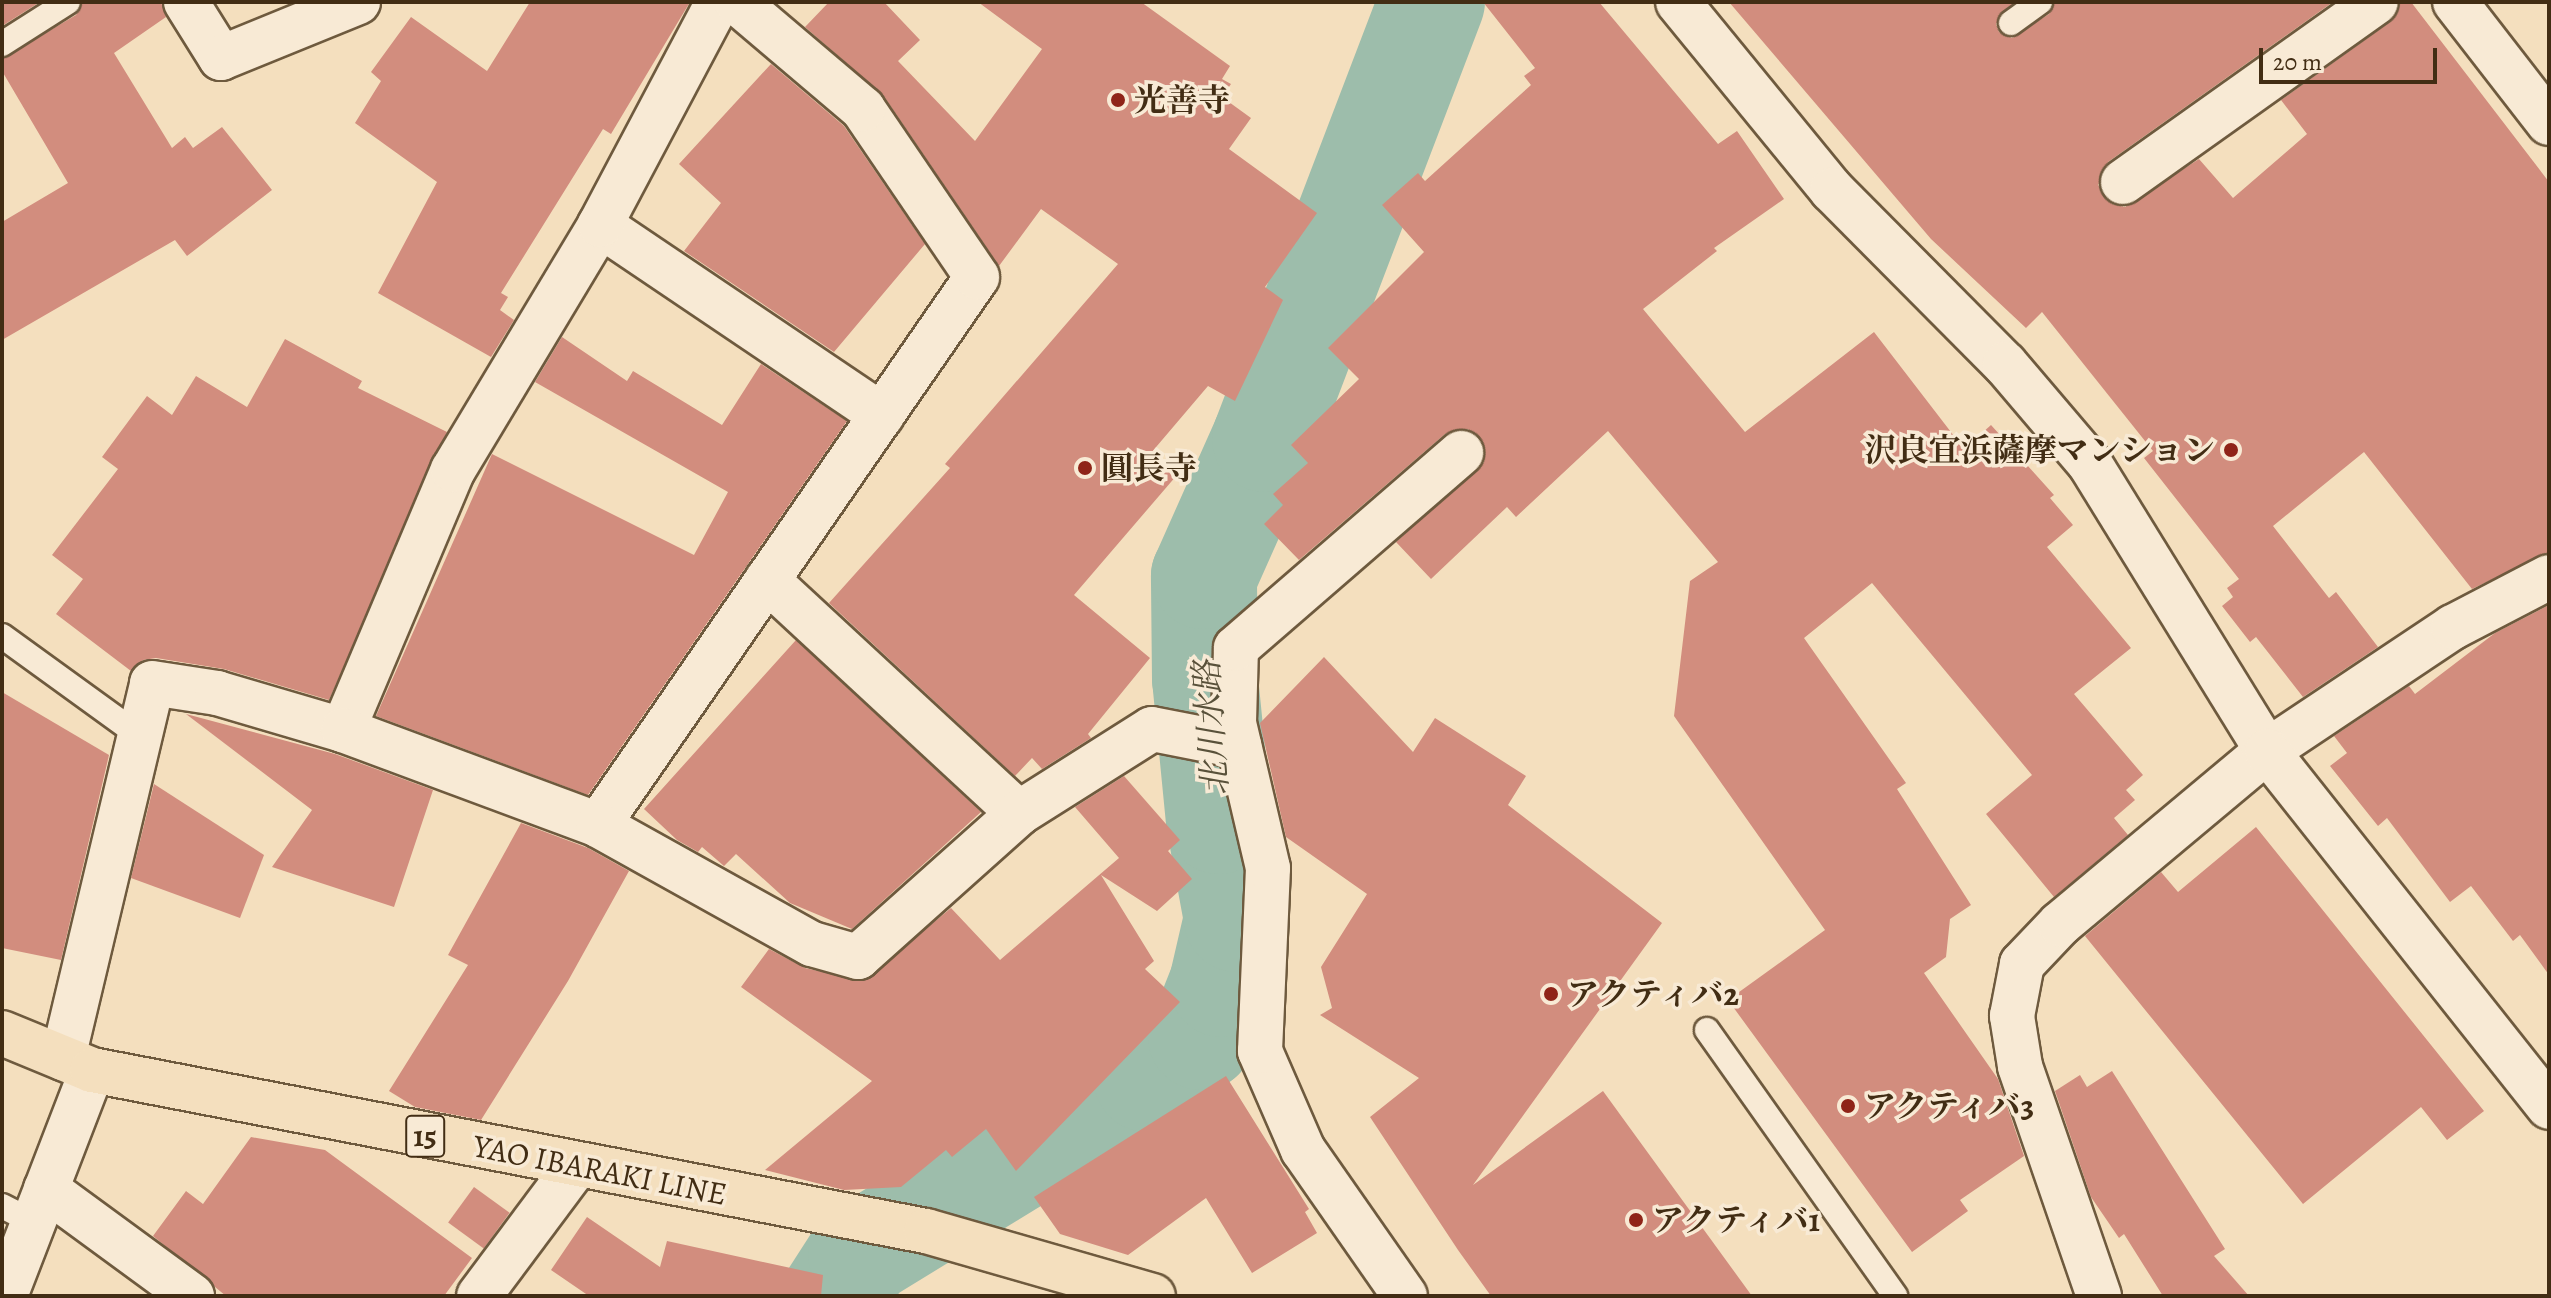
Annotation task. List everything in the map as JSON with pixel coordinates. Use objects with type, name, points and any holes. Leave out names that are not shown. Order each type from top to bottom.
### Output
[{"type":"main road","name":"YAO IBARAKI LINE","points":[[2,1033],[77,1064],[575,1167],[926,1231],[1153,1296]]},
{"type":"street","points":[[186,2],[221,58],[358,2]]},
{"type":"street","points":[[343,730],[453,470],[600,225],[718,2]]},
{"type":"street","points":[[598,825],[977,277],[863,109],[737,2]]},
{"type":"street","points":[[1678,2],[1832,190],[2005,364],[2090,464],[2267,751],[2549,1107]]},
{"type":"street","points":[[2123,182],[2376,2]]},
{"type":"street","points":[[2455,2],[2549,123]]},
{"type":"street","points":[[600,225],[882,415]]},
{"type":"street","points":[[1405,1296],[1303,1150],[1260,1051],[1268,868],[1234,723],[1236,648],[1461,453]]},
{"type":"street","points":[[2099,1296],[2020,1066],[2012,1016],[2022,964],[2060,924],[2267,751],[2453,627],[2549,577]]},
{"type":"street","points":[[767,580],[1019,813]]},
{"type":"street","points":[[5,1296],[27,1206],[77,1064],[152,683],[217,693],[343,730],[598,825],[812,944],[858,957],[1019,813],[1152,729],[1239,746]]},
{"type":"street","points":[[479,1296],[575,1167]]},
{"type":"street","points":[[27,1206],[192,1296]]},
{"type":"lane","points":[[2,44],[68,2]]},
{"type":"lane","points":[[2011,23],[2040,2]]},
{"type":"lane","points":[[2,636],[140,736]]},
{"type":"lane","points":[[1707,1030],[1895,1296]]},
{"type":"building","points":[[2,2],[40,2],[2,26]]},
{"type":"building","points":[[83,2],[161,2],[166,17],[114,53],[172,148],[185,137],[193,148],[222,127],[272,190],[187,256],[175,240],[2,340],[2,222],[68,183],[2,71],[2,59],[76,15]]},
{"type":"building","points":[[530,2],[690,2],[611,134],[603,129],[501,293],[508,297],[500,310],[514,320],[491,357],[378,293],[437,182],[355,123],[381,81],[371,72],[411,17],[487,71]]},
{"type":"building","points":[[829,2],[884,2],[920,40],[898,61],[975,141],[1042,49],[978,2],[1141,2],[1230,66],[1222,79],[1231,84],[1222,97],[1251,118],[1229,149],[1317,213],[1265,287],[1283,300],[1235,401],[1208,386],[1151,453],[1177,475],[1074,595],[1150,658],[1088,734],[1091,738],[1042,769],[1032,758],[1015,776],[829,603],[950,468],[945,464],[1118,264],[1041,209],[999,266],[883,95],[805,27]]},
{"type":"building","points":[[1483,2],[1599,2],[1718,144],[1737,131],[1784,199],[1714,248],[1717,251],[1643,309],[1745,432],[1874,332],[1964,449],[1991,425],[2054,495],[2050,498],[2073,525],[2047,547],[2131,648],[2074,694],[2143,775],[2126,790],[2135,800],[2114,818],[2128,835],[2054,897],[1986,814],[2032,775],[1872,583],[1804,638],[1906,783],[1897,789],[1971,905],[1950,919],[1946,957],[1924,973],[1998,1079],[2024,1156],[1960,1200],[1968,1211],[1912,1252],[1728,1000],[1825,930],[1674,716],[1690,581],[1718,562],[1608,431],[1516,517],[1507,507],[1431,579],[1396,542],[1484,462],[1485,448],[1468,429],[1445,434],[1299,560],[1264,524],[1283,505],[1273,494],[1308,463],[1291,445],[1359,379],[1328,348],[1424,252],[1382,205],[1418,173],[1425,181],[1531,85],[1524,76],[1535,68]]},
{"type":"building","points":[[1729,2],[2014,2],[1996,24],[1999,32],[2012,38],[2049,14],[2055,2],[2333,2],[2108,162],[2098,185],[2112,204],[2125,207],[2199,159],[2233,198],[2307,134],[2281,100],[2390,22],[2401,2],[2411,2],[2549,182],[2549,552],[2472,589],[2364,452],[2273,526],[2329,598],[2336,592],[2378,647],[2303,697],[2256,637],[2250,642],[2222,606],[2233,597],[2227,588],[2239,579],[2144,458],[2153,451],[2042,312],[2026,328],[1931,239]]},
{"type":"building","points":[[771,64],[844,126],[925,244],[834,352],[684,251],[721,203],[679,164]]},
{"type":"building","points":[[562,337],[627,381],[633,371],[722,425],[761,364],[847,421],[588,795],[376,716],[492,454],[694,555],[728,492],[535,382]]},
{"type":"building","points":[[285,339],[362,381],[358,388],[447,432],[329,700],[224,669],[156,658],[143,660],[131,671],[56,614],[83,579],[52,555],[118,469],[102,457],[147,396],[172,415],[196,376],[247,407]]},
{"type":"building","points":[[2549,605],[2549,975],[2520,935],[2513,941],[2471,886],[2450,902],[2387,818],[2378,826],[2330,766],[2347,753],[2334,736],[2409,686],[2415,694],[2495,633]]},
{"type":"building","points":[[796,640],[981,812],[852,929],[790,903],[736,854],[724,866],[702,847],[698,852],[677,840],[644,809]]},
{"type":"building","points":[[1324,657],[1413,752],[1435,718],[1526,776],[1508,805],[1662,923],[1473,1185],[1603,1091],[1752,1296],[1491,1296],[1458,1250],[1370,1117],[1419,1078],[1320,1015],[1332,1008],[1321,967],[1367,894],[1286,837],[1260,723]]},
{"type":"building","points":[[2,692],[109,755],[61,960],[2,948]]},
{"type":"building","points":[[186,714],[335,754],[433,790],[394,907],[272,867],[312,810]]},
{"type":"building","points":[[1124,776],[1180,840],[1168,851],[1192,879],[1157,911],[1101,875],[1154,961],[1145,969],[1180,1002],[1016,1171],[986,1129],[952,1157],[946,1150],[901,1187],[844,1190],[765,1170],[872,1081],[741,987],[769,949],[805,968],[863,981],[951,908],[1000,960],[1119,858],[1075,807]]},
{"type":"building","points":[[154,784],[264,855],[240,918],[131,878]]},
{"type":"building","points":[[521,823],[588,848],[629,871],[568,981],[481,1120],[415,1107],[389,1091],[468,965],[448,955]]},
{"type":"building","points":[[2256,827],[2484,1111],[2447,1140],[2421,1107],[2303,1204],[2085,936],[2161,872],[2178,892]]},
{"type":"building","points":[[2112,1071],[2225,1249],[2214,1256],[2249,1296],[2163,1296],[2124,1234],[2119,1238],[2091,1197],[2055,1091],[2080,1075],[2087,1087]]},
{"type":"building","points":[[1226,1076],[1309,1209],[1305,1212],[1317,1233],[1252,1273],[1206,1198],[1128,1255],[1060,1234],[1034,1197]]},
{"type":"building","points":[[251,1137],[325,1150],[472,1258],[444,1296],[226,1296],[153,1236],[186,1191],[203,1204]]},
{"type":"building","points":[[474,1187],[510,1213],[484,1248],[448,1223]]},
{"type":"building","points":[[587,1217],[660,1267],[667,1241],[823,1275],[821,1296],[589,1296],[551,1270]]},
{"type":"waterway","name":"北川水路","points":[[834,1296],[861,1254],[1147,1079],[1201,1037],[1222,984],[1237,919],[1219,821],[1205,679],[1204,576],[1265,439],[1432,2]]},
{"type":"place","name":"光善寺","points":[[1118,100]]},
{"type":"place","name":"沢良宜浜薩摩マンション","points":[[2231,450]]},
{"type":"place","name":"圓長寺","points":[[1085,468]]},
{"type":"place","name":"アクティバ2","points":[[1551,994]]},
{"type":"place","name":"アクティバ3","points":[[1848,1106]]},
{"type":"place","name":"アクティバ1","points":[[1636,1220]]}]
